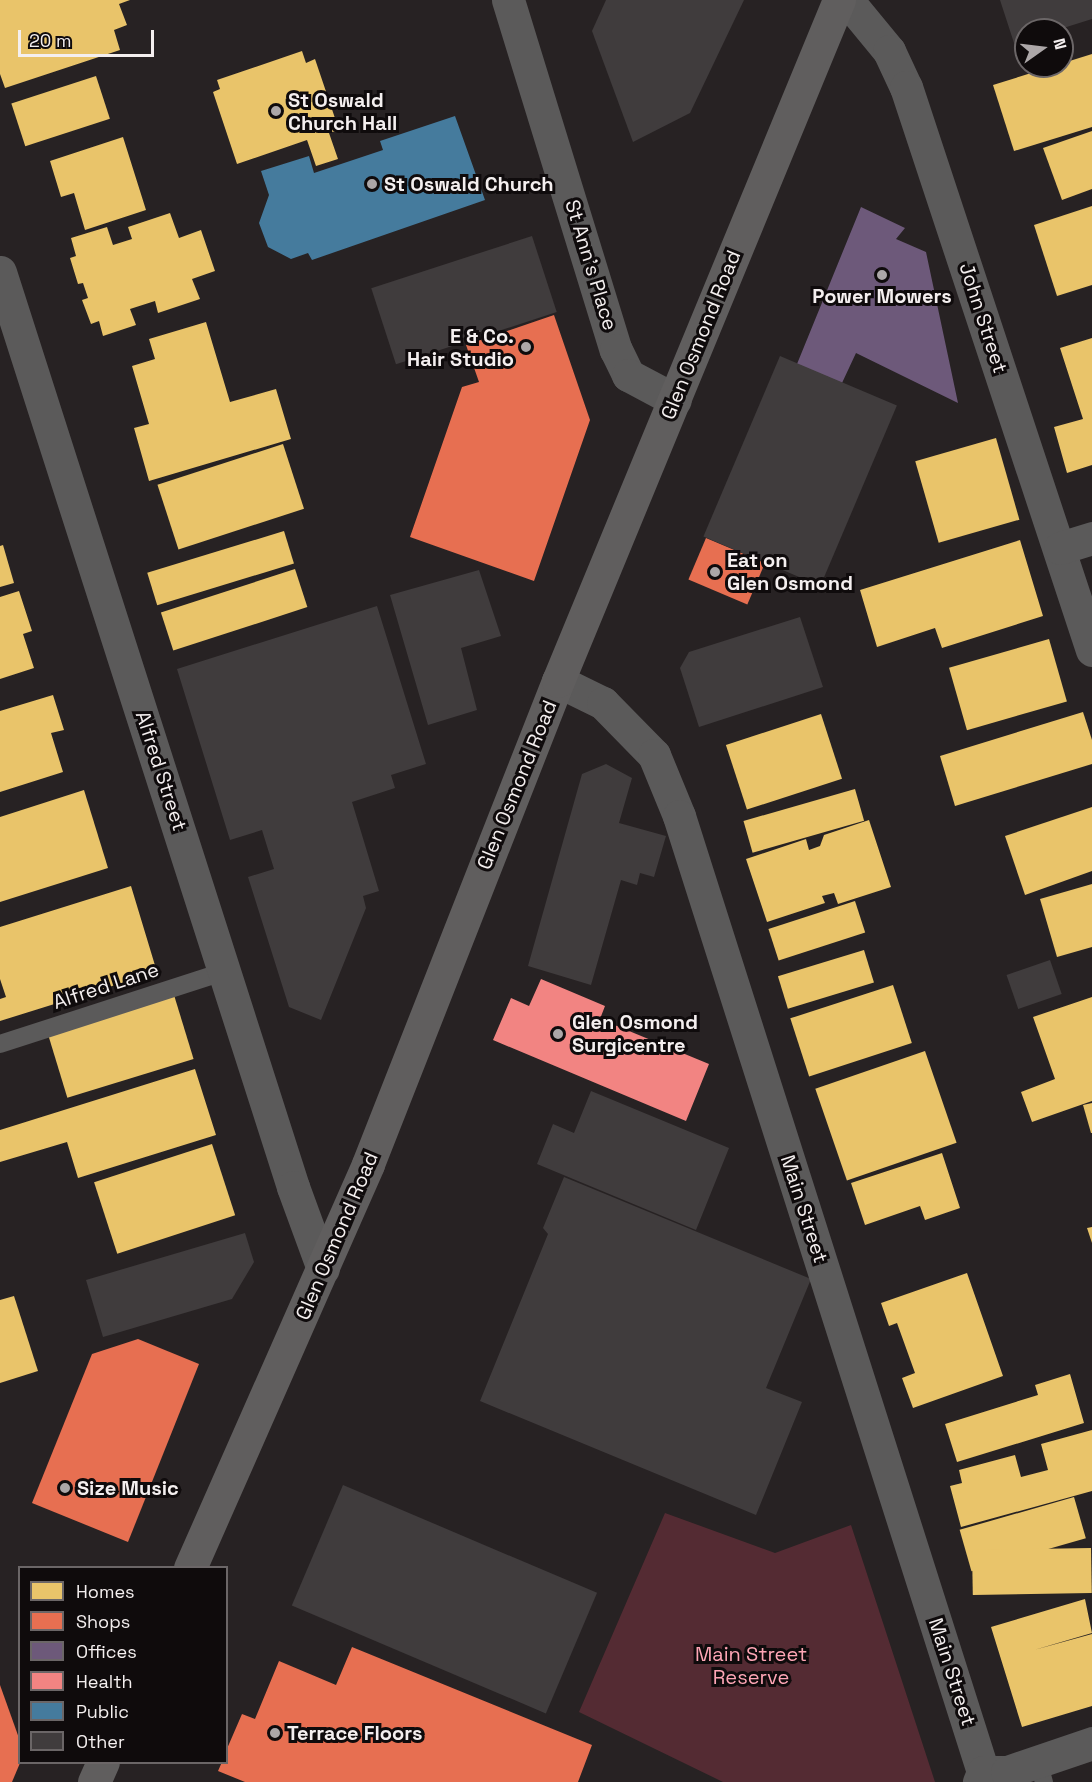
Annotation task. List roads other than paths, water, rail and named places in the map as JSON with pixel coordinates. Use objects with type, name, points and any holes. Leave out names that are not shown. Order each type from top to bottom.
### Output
[{"type":"highway","name":"Glen Osmond Road","points":[[191,1566],[323,1269],[558,681],[839,0]]},
{"type":"highway","points":[[94,1782],[102,1764]]},
{"type":"street","name":"St Ann's Place","points":[[508,0],[616,350],[628,375],[675,400]]},
{"type":"street","name":"John Street","points":[[847,0],[889,51],[906,87],[1092,650]]},
{"type":"street","name":"Alfred Street","points":[[0,272],[323,1269]]},
{"type":"street","points":[[1060,548],[1092,538]]},
{"type":"street","name":"Main Street","points":[[558,681],[603,703],[654,755],[679,816],[982,1777]]},
{"type":"street","points":[[982,1777],[1007,1772],[1041,1771],[1092,1743]]},
{"type":"lane","name":"Alfred Lane","points":[[0,1044],[226,971]]},
{"type":"place","name":"St Oswald Church Hall","points":[[276,111]]},
{"type":"place","name":"St Oswald Church","points":[[372,184]]},
{"type":"place","name":"Power Mowers","points":[[882,275]]},
{"type":"place","name":"E & Co. Hair Studio","points":[[526,347]]},
{"type":"place","name":"Eat on Glen Osmond","points":[[715,572]]},
{"type":"place","name":"Glen Osmond Surgicentre","points":[[558,1034]]},
{"type":"place","name":"Size Music","points":[[65,1488]]},
{"type":"place","name":"Terrace Floors","points":[[275,1733]]},
{"type":"park label","name":"Main Street Reserve","points":[[751,1666]]}]
